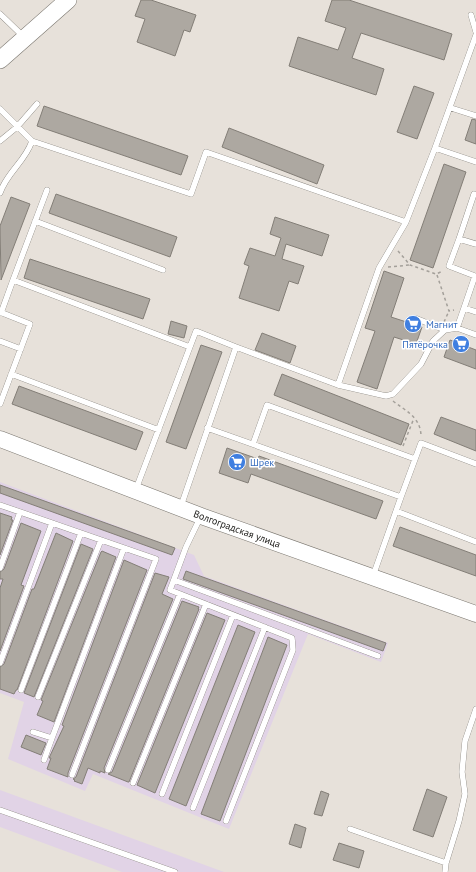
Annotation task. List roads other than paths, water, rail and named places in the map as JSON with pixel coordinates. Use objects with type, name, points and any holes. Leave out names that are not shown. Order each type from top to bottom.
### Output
[{"type":"main road","points":[[0,60],[68,0]]},
{"type":"main road","name":"Волгоградская улица","points":[[0,439],[201,516],[476,614]]},
{"type":"lane","points":[[0,14],[25,39]]},
{"type":"lane","points":[[471,15],[476,32]]},
{"type":"lane","points":[[338,385],[379,268],[406,222],[450,108],[476,35]]},
{"type":"lane","points":[[0,141],[17,127],[37,104]]},
{"type":"lane","points":[[450,108],[476,116]]},
{"type":"lane","points":[[0,109],[32,141],[191,194],[206,152],[406,222]]},
{"type":"lane","points":[[0,193],[3,184],[29,152],[32,141]]},
{"type":"lane","points":[[435,148],[476,162]]},
{"type":"lane","points":[[0,401],[12,374],[30,324],[0,312],[47,190]]},
{"type":"lane","points":[[457,328],[475,276],[449,266],[474,194]]},
{"type":"lane","points":[[35,221],[163,270]]},
{"type":"lane","points":[[459,239],[476,244]]},
{"type":"lane","points":[[13,280],[190,347]]},
{"type":"lane","points":[[464,308],[476,312]]},
{"type":"lane","points":[[415,318],[443,329],[457,328],[476,335]]},
{"type":"lane","points":[[135,491],[196,331],[338,385],[386,396],[393,394],[421,364],[433,341],[443,329]]},
{"type":"lane","points":[[0,342],[21,349]]},
{"type":"lane","points":[[180,508],[236,347]]},
{"type":"lane","points":[[12,374],[159,430]]},
{"type":"lane","points":[[253,444],[267,405],[415,459]]},
{"type":"lane","points":[[207,428],[401,497]]},
{"type":"lane","points":[[372,577],[421,443],[476,464]]},
{"type":"lane","points":[[0,505],[156,559],[72,775]]},
{"type":"lane","points":[[396,511],[476,542]]},
{"type":"lane","points":[[0,568],[20,512]]},
{"type":"lane","points":[[201,516],[186,547],[170,590],[292,638],[292,650],[226,821]]},
{"type":"lane","points":[[0,663],[52,523]]},
{"type":"lane","points":[[21,690],[81,533]]},
{"type":"lane","points":[[38,697],[101,540]]},
{"type":"lane","points":[[44,760],[124,548]]},
{"type":"lane","points":[[174,580],[378,656]]},
{"type":"lane","points":[[108,770],[180,594]]},
{"type":"lane","points":[[133,784],[206,604]]},
{"type":"lane","points":[[162,794],[234,615]]},
{"type":"lane","points":[[192,808],[265,627]]},
{"type":"lane","points":[[444,872],[459,821],[465,794],[462,772],[465,741],[476,709]]},
{"type":"lane","points":[[33,732],[52,738]]},
{"type":"lane","points":[[0,810],[175,872]]},
{"type":"lane","points":[[350,829],[446,863]]},
{"type":"place","name":"Магнит","points":[[413,324]]},
{"type":"place","name":"Пятёрочка","points":[[461,344]]},
{"type":"place","name":"Шрек","points":[[237,462]]}]
